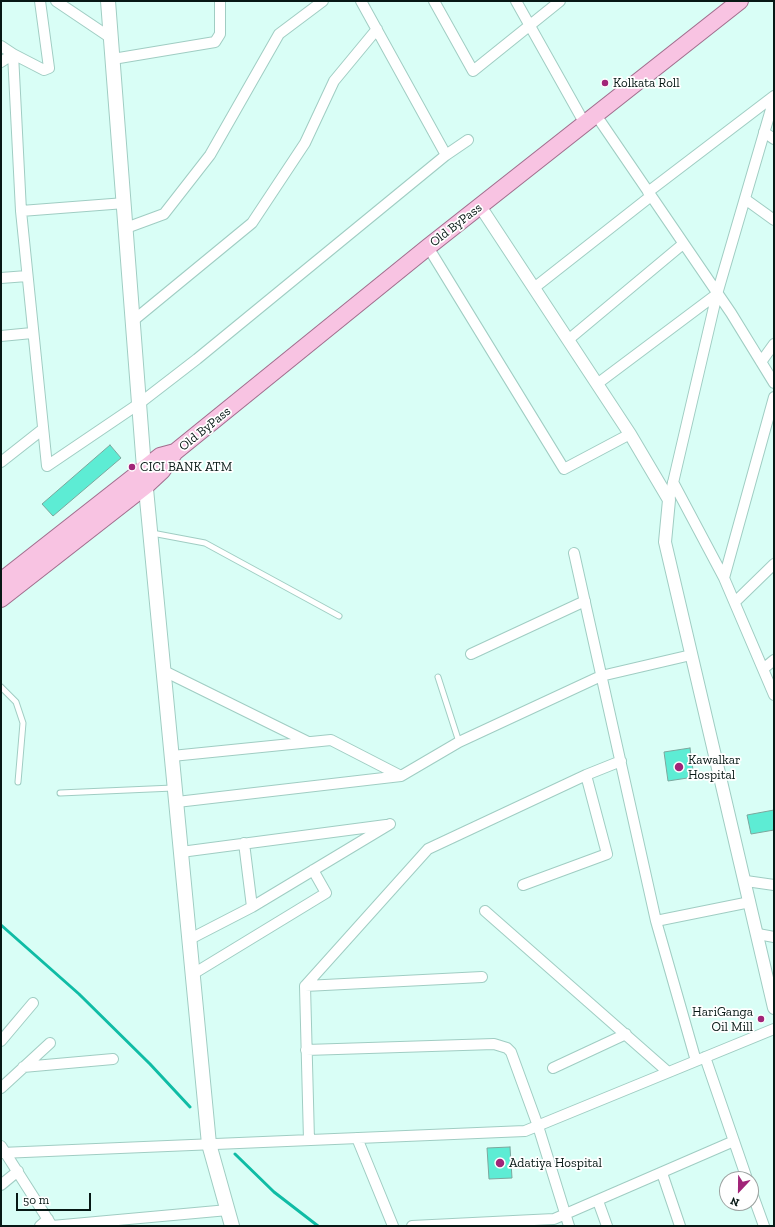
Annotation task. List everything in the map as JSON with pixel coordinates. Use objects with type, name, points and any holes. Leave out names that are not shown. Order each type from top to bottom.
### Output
[{"type":"main road","points":[[108,1],[134,320],[144,468],[152,533],[209,1144],[232,1226]]},
{"type":"main road","name":"Old ByPass","points":[[1,600],[147,485],[162,471],[175,452],[428,246],[590,119],[732,4]]},
{"type":"main road","name":"Old ByPass","points":[[1,581],[160,456],[175,452]]},
{"type":"street","points":[[1,46],[44,70],[49,68],[40,1]]},
{"type":"street","points":[[56,1],[111,38]]},
{"type":"street","points":[[113,59],[215,42],[220,34],[220,1]]},
{"type":"street","points":[[126,228],[164,214],[210,155],[279,34],[323,1]]},
{"type":"street","points":[[361,1],[446,155]]},
{"type":"street","points":[[434,1],[473,71],[560,1]]},
{"type":"street","points":[[516,1],[530,26],[590,119],[650,194],[774,383]]},
{"type":"street","points":[[134,320],[252,223],[305,143],[334,81],[377,29]]},
{"type":"street","points":[[1,62],[13,54]]},
{"type":"street","points":[[13,54],[21,211],[32,333],[47,466],[140,403],[197,359],[446,155],[468,140]]},
{"type":"street","points":[[534,288],[774,96]]},
{"type":"street","points":[[774,100],[717,294],[669,500],[665,542],[746,881],[774,1008]]},
{"type":"street","points":[[764,132],[774,138]]},
{"type":"street","points":[[745,199],[774,220]]},
{"type":"street","points":[[21,211],[124,203]]},
{"type":"street","points":[[480,206],[630,434],[669,500]]},
{"type":"street","points":[[568,340],[683,244]]},
{"type":"street","points":[[428,246],[564,469],[630,434]]},
{"type":"street","points":[[1,278],[27,276]]},
{"type":"street","points":[[597,384],[717,294]]},
{"type":"street","points":[[1,336],[32,333]]},
{"type":"street","points":[[761,362],[774,344]]},
{"type":"street","points":[[724,578],[774,397]]},
{"type":"street","points":[[4,456],[43,429]]},
{"type":"street","points":[[673,482],[724,578],[774,695]]},
{"type":"street","points":[[574,553],[656,921],[700,1059],[734,1141],[744,1171]]},
{"type":"street","points":[[734,602],[774,564]]},
{"type":"street","points":[[471,654],[585,601]]},
{"type":"street","points":[[177,802],[401,776],[459,742],[601,676],[691,655]]},
{"type":"street","points":[[763,670],[774,660]]},
{"type":"street","points":[[164,671],[308,742]]},
{"type":"street","points":[[172,756],[331,740],[401,776]]},
{"type":"street","points":[[309,1140],[305,986],[428,849],[586,775],[621,761]]},
{"type":"street","points":[[523,885],[608,854],[586,775]]},
{"type":"street","points":[[181,852],[390,824],[252,906],[190,939]]},
{"type":"street","points":[[244,844],[252,906]]},
{"type":"street","points":[[193,974],[326,893],[313,870]]},
{"type":"street","points":[[746,881],[774,885]]},
{"type":"street","points":[[656,921],[750,902]]},
{"type":"street","points":[[485,911],[668,1072]]},
{"type":"street","points":[[758,934],[774,937]]},
{"type":"street","points":[[305,986],[482,977]]},
{"type":"street","points":[[1,1041],[33,1003]]},
{"type":"street","points":[[3,1151],[525,1132],[774,1029]]},
{"type":"street","points":[[553,1068],[626,1034]]},
{"type":"street","points":[[1,1088],[50,1043]]},
{"type":"street","points":[[306,1050],[494,1044],[502,1046],[511,1052],[538,1126],[566,1212],[569,1226]]},
{"type":"street","points":[[23,1067],[113,1059]]},
{"type":"street","points":[[357,1138],[393,1226]]},
{"type":"street","points":[[412,1226],[554,1219],[566,1212],[598,1201],[734,1141]]},
{"type":"street","points":[[3,1151],[18,1171],[51,1224]]},
{"type":"street","points":[[1,1185],[18,1171]]},
{"type":"street","points":[[662,1173],[680,1226]]},
{"type":"street","points":[[598,1201],[607,1226]]},
{"type":"street","points":[[40,1226],[51,1224],[120,1223],[228,1210]]},
{"type":"street","points":[[759,1211],[764,1226]]},
{"type":"lane","points":[[152,533],[205,543],[339,616]]},
{"type":"lane","points":[[438,677],[459,742]]},
{"type":"lane","points":[[1,686],[16,702],[23,723],[18,782]]},
{"type":"lane","points":[[60,793],[175,788]]},
{"type":"building","points":[[110,445],[121,458],[53,516],[42,504]]},
{"type":"building","points":[[690,748],[694,777],[668,781],[664,752]]},
{"type":"building","points":[[774,810],[774,830],[751,834],[747,815]]},
{"type":"building","points":[[510,1147],[512,1178],[489,1179],[487,1148]]},
{"type":"waterway","points":[[1,925],[79,994],[150,1064],[190,1107]]},
{"type":"waterway","points":[[235,1154],[274,1192],[318,1226]]},
{"type":"place","name":"Kolkata Roll","points":[[605,83]]},
{"type":"place","name":"CICI BANK ATM","points":[[132,467]]},
{"type":"place","name":"Kawalkar Hospital","points":[[679,767]]},
{"type":"place","name":"HariGanga Oil Mill","points":[[761,1019]]},
{"type":"place","name":"Adatiya Hospital","points":[[500,1163]]}]
